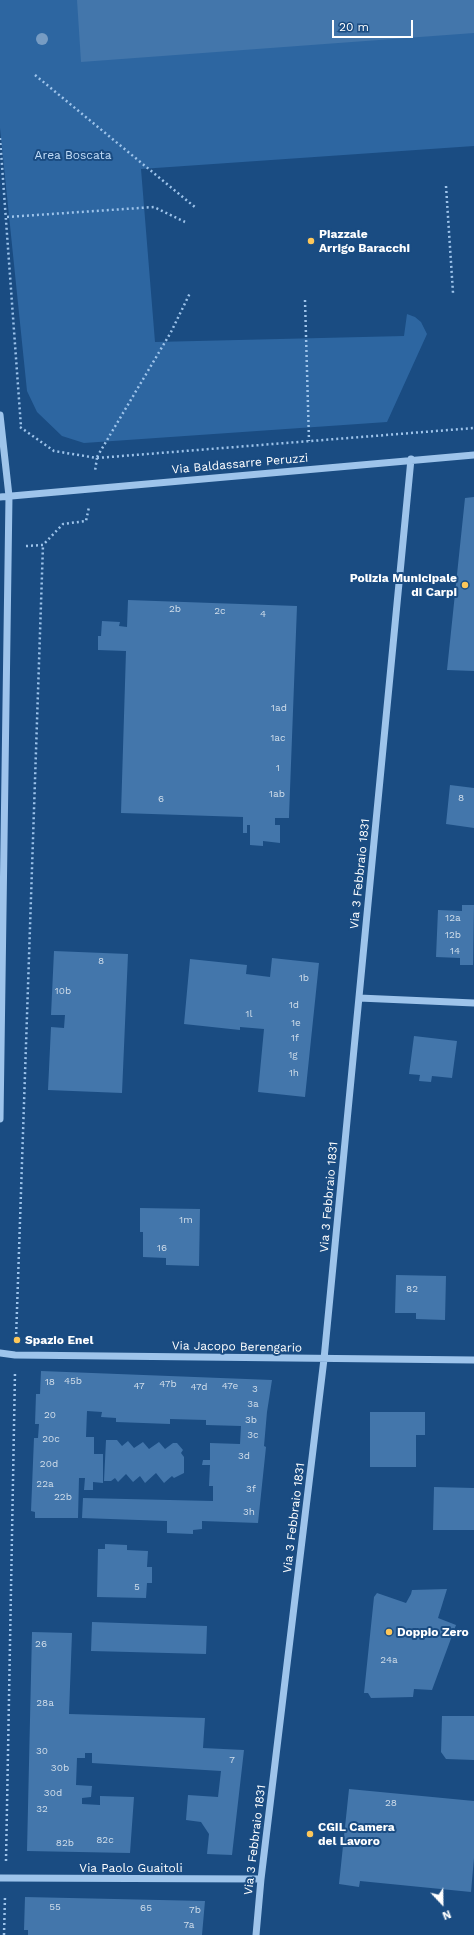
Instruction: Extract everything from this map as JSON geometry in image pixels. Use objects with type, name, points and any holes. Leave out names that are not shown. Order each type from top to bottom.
[{"type":"street","points":[[0,415],[9,496],[0,1119]]},
{"type":"street","name":"Via Baldassarre Peruzzi","points":[[0,497],[474,454]]},
{"type":"street","name":"Via 3 Febbraio 1831","points":[[256,1935],[261,1879],[324,1359],[411,459]]},
{"type":"street","points":[[359,998],[474,1003]]},
{"type":"street","name":"Via Jacopo Berengario","points":[[0,1353],[15,1355],[474,1360]]},
{"type":"street","name":"Via Paolo Guaitoli","points":[[3,1878],[261,1879]]},
{"type":"path","points":[[35,75],[196,208]]},
{"type":"path","points":[[0,138],[7,217],[21,427]]},
{"type":"path","points":[[446,186],[453,293]]},
{"type":"path","points":[[7,217],[154,207],[185,222]]},
{"type":"path","points":[[190,293],[171,332],[97,458],[474,428]]},
{"type":"path","points":[[305,300],[310,441]]},
{"type":"path","points":[[4,1935],[3,1878],[15,1355],[43,545]]},
{"type":"green space","name":"Area Boscata","points":[[0,0],[474,0],[474,146],[141,169],[155,342],[404,336],[407,314],[415,317],[421,322],[427,334],[387,422],[84,443],[62,436],[37,412],[27,391],[0,128]]},
{"type":"building","points":[[77,0],[474,0],[474,33],[81,62]]},
{"type":"building","name":"Polizia Municipale di Carpi","points":[[474,497],[474,671],[447,670],[465,498]]},
{"type":"building","points":[[128,600],[297,606],[289,818],[275,818],[275,825],[280,825],[280,843],[263,841],[263,846],[250,845],[250,825],[247,825],[247,833],[243,833],[243,817],[121,813],[126,651],[98,650],[98,636],[101,636],[102,621],[120,622],[119,626],[127,627]]},
{"type":"building","points":[[450,785],[474,788],[474,828],[446,824]]},
{"type":"building","points":[[462,905],[474,905],[473,965],[460,965],[460,958],[436,957],[438,910],[462,911]]},
{"type":"building","points":[[54,951],[128,954],[122,1093],[48,1090],[51,1027],[64,1028],[65,1015],[51,1015]]},
{"type":"building","points":[[272,958],[319,963],[305,1097],[258,1092],[264,1029],[240,1027],[240,1030],[184,1024],[190,959],[247,965],[246,974],[270,977]]},
{"type":"building","points":[[414,1036],[457,1041],[452,1078],[432,1076],[431,1082],[419,1081],[420,1075],[409,1074]]},
{"type":"building","points":[[140,1208],[200,1209],[199,1266],[166,1265],[166,1258],[143,1257],[143,1232],[140,1232]]},
{"type":"building","points":[[396,1275],[446,1276],[445,1320],[416,1319],[416,1313],[395,1313]]},
{"type":"building","points":[[41,1371],[272,1380],[267,1412],[264,1446],[266,1447],[258,1523],[202,1521],[202,1529],[193,1530],[193,1534],[167,1533],[167,1521],[82,1518],[83,1498],[213,1501],[213,1486],[209,1486],[210,1465],[202,1465],[203,1460],[210,1460],[210,1443],[240,1444],[241,1426],[206,1425],[206,1420],[170,1419],[170,1424],[116,1422],[116,1418],[101,1417],[102,1412],[87,1411],[86,1437],[94,1437],[94,1454],[103,1454],[103,1483],[93,1482],[93,1490],[84,1490],[85,1478],[79,1478],[78,1518],[35,1518],[35,1512],[31,1511],[34,1438],[38,1438],[39,1424],[35,1424],[36,1394],[40,1394]]},
{"type":"building","points":[[370,1412],[425,1412],[425,1435],[416,1435],[416,1467],[370,1467]]},
{"type":"building","points":[[106,1440],[117,1440],[122,1446],[128,1441],[134,1448],[143,1442],[149,1449],[159,1442],[165,1449],[173,1443],[177,1443],[183,1450],[181,1453],[184,1457],[184,1473],[174,1478],[172,1476],[164,1483],[156,1473],[145,1483],[140,1476],[133,1482],[126,1474],[118,1482],[115,1478],[111,1481],[104,1481]]},
{"type":"building","points":[[434,1487],[474,1488],[474,1530],[433,1530]]},
{"type":"building","points":[[105,1544],[127,1545],[127,1550],[148,1551],[147,1567],[152,1567],[152,1583],[147,1583],[146,1598],[97,1597],[98,1549],[105,1549]]},
{"type":"building","points":[[447,1589],[438,1618],[456,1625],[432,1690],[414,1689],[413,1697],[371,1698],[368,1693],[364,1693],[374,1597],[377,1593],[406,1603],[412,1590]]},
{"type":"building","points":[[92,1622],[207,1626],[206,1654],[91,1651]]},
{"type":"building","points":[[32,1632],[72,1633],[69,1714],[205,1718],[203,1748],[244,1750],[232,1855],[207,1854],[209,1834],[201,1822],[186,1820],[188,1795],[218,1797],[221,1771],[92,1763],[92,1753],[85,1753],[85,1758],[77,1758],[76,1785],[92,1786],[91,1797],[82,1798],[82,1804],[100,1805],[100,1796],[134,1797],[130,1853],[27,1851]]},
{"type":"building","points":[[442,1716],[474,1716],[474,1760],[446,1759],[441,1752]]},
{"type":"building","points":[[349,1789],[474,1801],[474,1858],[471,1892],[360,1881],[359,1887],[339,1884]]},
{"type":"building","points":[[25,1897],[205,1901],[202,1935],[28,1935],[28,1930],[24,1930]]},
{"type":"place","name":"Piazzale Arrigo Baracchi","points":[[311,241]]},
{"type":"place","name":"Polizia Municipale di Carpi","points":[[465,585]]},
{"type":"place","name":"Spazio Enel","points":[[17,1340]]},
{"type":"place","name":"Doppio Zero","points":[[389,1632]]},
{"type":"place","name":"CGIL Camera del Lavoro","points":[[310,1834]]}]
